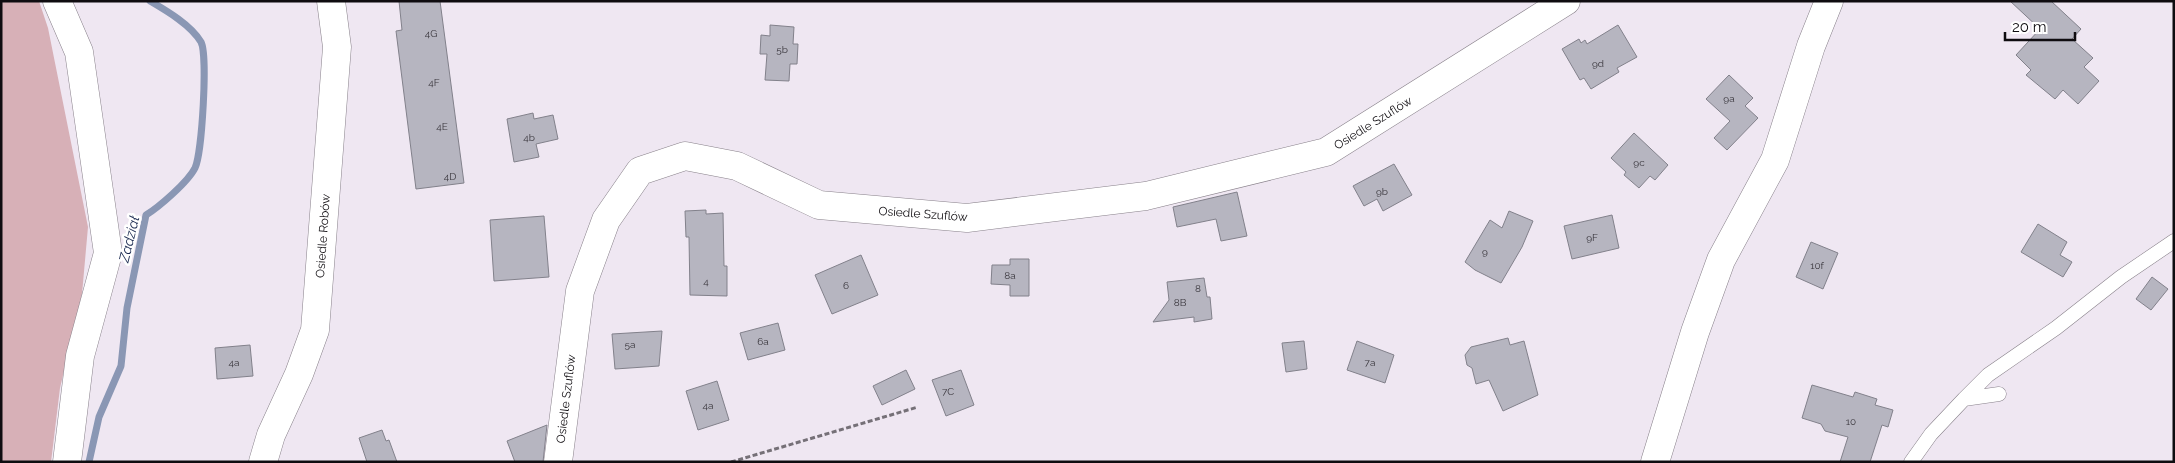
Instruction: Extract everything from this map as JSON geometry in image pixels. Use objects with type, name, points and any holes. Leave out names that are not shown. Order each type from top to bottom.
[{"type":"street","points":[[57,1],[79,52],[108,253],[80,356],[67,462]]},
{"type":"street","name":"Osiedle Robów","points":[[264,462],[271,435],[299,374],[315,330],[337,47],[330,1]]},
{"type":"street","name":"Osiedle Szuflów","points":[[558,462],[580,291],[606,220],[640,171],[685,156],[737,166],[819,205],[967,218],[1146,196],[1326,152],[1566,1]]},
{"type":"street","points":[[1655,462],[1695,332],[1720,260],[1775,160],[1811,46],[1829,1]]},
{"type":"lane","points":[[1911,462],[1931,434],[1988,374],[2056,328],[2120,277],[2174,241]]},
{"type":"lane","points":[[1964,399],[1999,394]]},
{"type":"path","points":[[731,462],[918,407]]},
{"type":"shaded area","points":[[1,1],[39,1],[48,28],[88,227],[82,294],[60,388],[51,462],[1,462]]},
{"type":"building","points":[[399,1],[440,1],[464,183],[416,189],[396,31],[402,30]]},
{"type":"building","points":[[2010,1],[2051,1],[2081,29],[2072,39],[2093,58],[2084,67],[2099,81],[2078,104],[2063,90],[2055,99],[2026,75],[2031,70],[2016,55],[2040,29]]},
{"type":"building","points":[[770,25],[794,27],[793,44],[798,44],[797,64],[790,64],[789,81],[765,80],[767,54],[760,54],[761,35],[770,36]]},
{"type":"building","points":[[1618,25],[1637,57],[1617,68],[1619,72],[1591,89],[1584,78],[1580,80],[1562,49],[1579,39],[1581,43],[1585,40],[1587,44]]},
{"type":"building","points":[[1729,75],[1753,98],[1745,106],[1758,118],[1727,150],[1714,138],[1730,121],[1706,99]]},
{"type":"building","points":[[533,113],[534,119],[553,115],[558,139],[536,144],[539,157],[514,162],[507,119]]},
{"type":"building","points":[[1634,133],[1668,165],[1655,180],[1650,176],[1639,188],[1624,175],[1626,172],[1611,158]]},
{"type":"building","points":[[1394,164],[1412,195],[1383,211],[1377,199],[1364,206],[1353,186]]},
{"type":"building","points":[[1237,192],[1247,236],[1221,241],[1216,219],[1177,227],[1173,207]]},
{"type":"building","points":[[706,210],[706,214],[723,213],[724,266],[727,266],[727,296],[690,295],[689,237],[686,237],[685,211]]},
{"type":"building","points":[[1509,211],[1533,221],[1522,247],[1501,283],[1475,270],[1465,262],[1490,220],[1502,228]]},
{"type":"building","points":[[1612,215],[1619,248],[1572,259],[1564,226]]},
{"type":"building","points":[[544,216],[549,277],[494,281],[490,220]]},
{"type":"building","points":[[2038,224],[2067,242],[2060,255],[2072,262],[2063,277],[2021,252]]},
{"type":"building","points":[[1811,242],[1838,253],[1823,289],[1796,277]]},
{"type":"building","points":[[861,255],[878,295],[832,314],[815,275]]},
{"type":"building","points":[[1010,259],[1029,259],[1029,296],[1010,296],[1010,285],[991,284],[992,265],[1010,265]]},
{"type":"building","points":[[2152,277],[2168,289],[2151,310],[2136,299]]},
{"type":"building","points":[[1204,278],[1207,297],[1210,297],[1212,319],[1194,322],[1194,317],[1153,322],[1169,300],[1167,282]]},
{"type":"building","points":[[778,323],[785,350],[748,360],[740,333]]},
{"type":"building","points":[[662,331],[659,366],[615,369],[612,334]]},
{"type":"building","points":[[1508,338],[1510,345],[1524,341],[1538,395],[1503,411],[1489,380],[1476,384],[1472,368],[1467,365],[1465,355],[1471,347]]},
{"type":"building","points":[[1304,341],[1307,369],[1286,372],[1282,343]]},
{"type":"building","points":[[1357,341],[1394,355],[1385,383],[1347,370]]},
{"type":"building","points":[[250,345],[253,376],[217,379],[215,348]]},
{"type":"building","points":[[906,370],[915,389],[882,405],[873,386]]},
{"type":"building","points":[[961,370],[974,405],[946,416],[932,380]]},
{"type":"building","points":[[717,381],[729,420],[698,430],[686,391]]},
{"type":"building","points":[[1812,385],[1853,397],[1855,392],[1877,399],[1875,405],[1893,410],[1888,427],[1882,425],[1870,462],[1840,462],[1848,437],[1825,431],[1821,424],[1802,418]]},
{"type":"building","points":[[547,425],[543,462],[515,462],[507,441]]},
{"type":"building","points":[[382,430],[386,441],[389,440],[397,462],[367,462],[359,438]]},
{"type":"waterway","name":"Zadział","points":[[89,462],[99,417],[121,366],[127,308],[146,215],[173,194],[191,174],[198,159],[200,144],[204,84],[201,42],[185,24],[150,1]]}]
